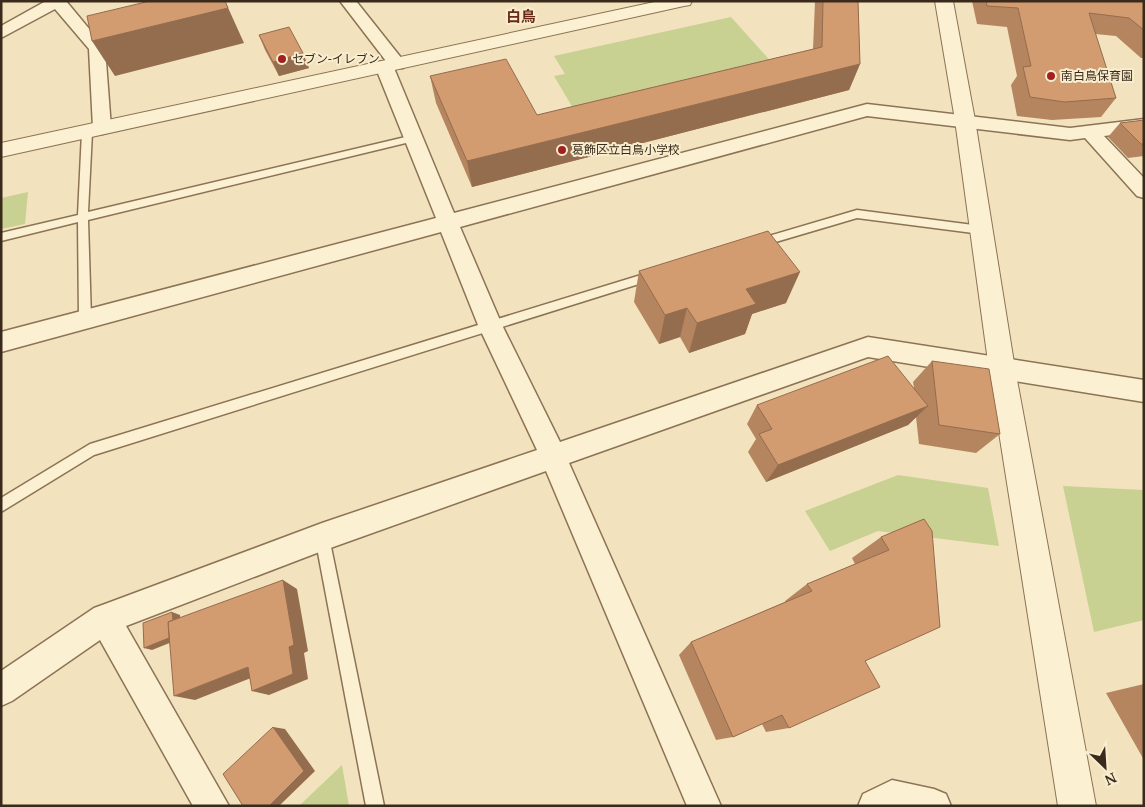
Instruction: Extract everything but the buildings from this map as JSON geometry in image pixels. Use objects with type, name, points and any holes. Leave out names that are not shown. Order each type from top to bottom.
[{"type":"street","points":[[1,33],[57,1],[97,48],[94,130]]},
{"type":"street","points":[[348,1],[391,65],[414,138],[446,222],[490,325],[554,456],[704,806]]},
{"type":"street","points":[[1,150],[684,1]]},
{"type":"street","points":[[944,1],[965,120],[1002,369],[1077,806]]},
{"type":"street","points":[[1,342],[867,110],[965,120],[1070,134],[1144,125]]},
{"type":"street","points":[[1089,131],[1144,191]]},
{"type":"street","points":[[1,690],[104,619],[322,537],[868,346],[1144,391]]},
{"type":"street","points":[[104,619],[212,806]]},
{"type":"street","points":[[875,806],[892,797],[934,806]]},
{"type":"lane","points":[[85,319],[83,216],[94,130]]},
{"type":"lane","points":[[1,237],[414,138]]},
{"type":"lane","points":[[744,248],[857,214],[981,230]]},
{"type":"lane","points":[[1,506],[90,450],[669,271]]},
{"type":"lane","points":[[322,537],[375,806]]},
{"type":"green space","points":[[731,17],[784,76],[583,125],[554,76],[565,74],[554,56]]},
{"type":"green space","points":[[28,192],[25,224],[1,229],[1,198]]},
{"type":"green space","points":[[898,475],[988,488],[999,546],[878,531],[830,551],[805,511]]},
{"type":"green space","points":[[1063,486],[1144,490],[1144,620],[1094,632]]},
{"type":"green space","points":[[342,765],[349,806],[299,806]]},
{"type":"place","name":"セブン-イレブン","points":[[282,59]]},
{"type":"place","name":"南白鳥保育園","points":[[1051,76]]},
{"type":"place","name":"葛飾区立白鳥小学校","points":[[562,150]]},
{"type":"district","name":"白鳥","points":[[521,17]]}]
